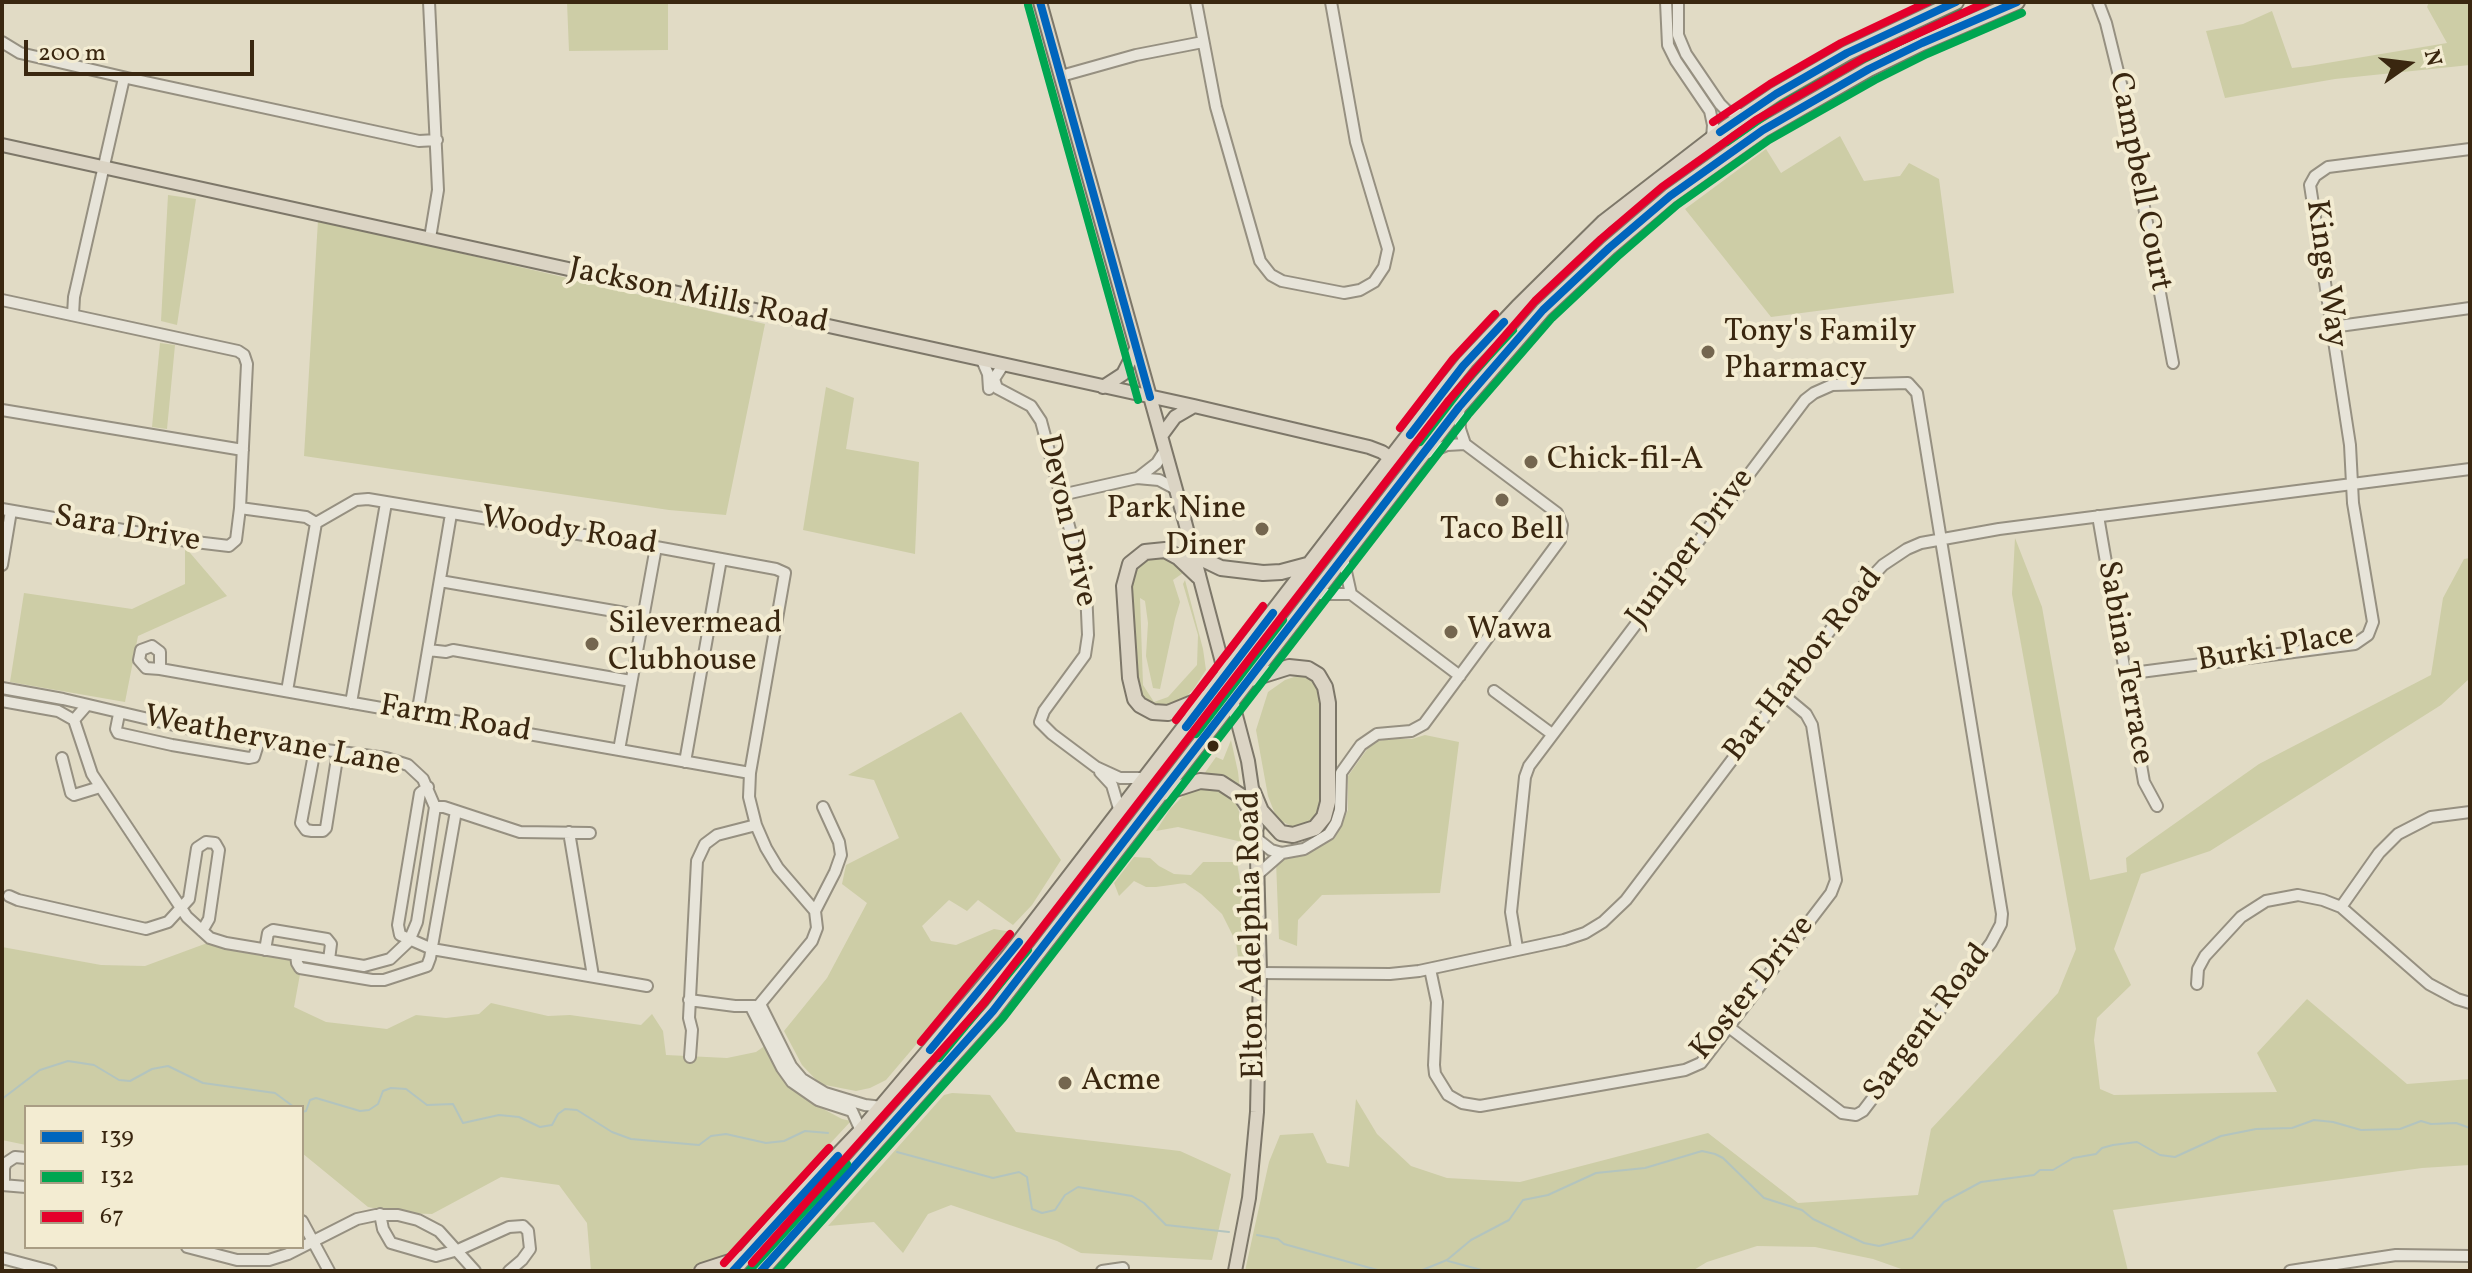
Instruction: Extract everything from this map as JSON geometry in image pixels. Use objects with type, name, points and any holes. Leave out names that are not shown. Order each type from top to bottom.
[{"type":"highway","points":[[733,1271],[882,1107],[1014,948],[1463,366],[1540,284],[1604,222],[1744,115],[1847,53],[1956,2]]},
{"type":"highway","points":[[761,1271],[985,1021],[1459,407],[1543,310],[1632,228],[1709,167],[1763,130],[1869,69],[2017,2]]},
{"type":"highway","points":[[1198,576],[1178,557],[1165,550],[1145,552],[1130,564],[1124,586],[1130,678],[1135,699],[1153,712],[1168,713],[1211,695]]},
{"type":"highway","points":[[1192,554],[1221,568],[1263,573],[1311,564]]},
{"type":"highway","points":[[1250,679],[1289,667],[1308,669],[1318,675],[1325,687],[1328,703],[1328,802],[1324,817],[1315,828],[1293,835],[1281,833],[1261,811],[1253,792]]},
{"type":"highway","points":[[1163,793],[1200,781],[1221,783],[1241,796],[1250,809],[1256,833]]},
{"type":"highway","points":[[702,1271],[746,1256]]},
{"type":"main road","name":"Elton Adelphia Road","points":[[1040,2],[1176,489],[1248,761],[1253,792],[1260,973],[1258,1097],[1254,1161],[1235,1271]]},
{"type":"main road","name":"Jackson Mills Road","points":[[2,145],[1194,406],[1369,447],[1392,459]]},
{"type":"main road","points":[[1103,387],[1123,374],[1136,349]]},
{"type":"main road","points":[[1161,436],[1175,417],[1194,406]]},
{"type":"street","points":[[429,2],[438,190],[430,238]]},
{"type":"street","points":[[1196,2],[1216,107],[1260,261],[1271,275],[1290,283],[1335,292],[1360,290],[1374,282],[1387,261],[1388,244],[1356,142],[1331,2]]},
{"type":"street","points":[[1666,2],[1665,33],[1668,45],[1710,111],[1712,138]]},
{"type":"street","points":[[1678,2],[1678,35],[1686,54],[1720,104],[1727,111],[1744,115]]},
{"type":"street","name":"Campbell Court","points":[[2098,2],[2122,88],[2173,363]]},
{"type":"street","points":[[2,42],[20,53],[124,78],[419,141],[437,140]]},
{"type":"street","points":[[1061,76],[1136,55],[1203,42]]},
{"type":"street","points":[[73,315],[74,297],[124,78]]},
{"type":"street","name":"Kings Way","points":[[2352,483],[2350,445],[2310,190],[2315,176],[2328,167],[2470,149]]},
{"type":"street","points":[[2,300],[238,351],[244,355],[247,364],[240,508]]},
{"type":"street","points":[[2332,327],[2470,308]]},
{"type":"street","name":"Devon Drive","points":[[982,360],[988,374],[989,389],[1031,406],[1041,421],[1086,589],[1088,639],[1085,655],[1044,711],[1040,722],[1096,767]]},
{"type":"street","points":[[1003,365],[994,384],[1008,395]]},
{"type":"street","name":"Juniper Drive","points":[[1517,948],[1511,912],[1525,777],[1529,766],[1805,400],[1825,386],[1903,382],[1914,388],[1941,539]]},
{"type":"street","points":[[1256,833],[1271,850],[1282,853],[1315,844],[1333,828],[1340,810],[1341,773],[1361,745],[1377,734],[1421,727],[1562,533],[1561,521],[1554,510],[1465,444],[1460,429],[1459,407]]},
{"type":"street","points":[[2,410],[243,450]]},
{"type":"street","points":[[1423,455],[1447,445],[1465,444]]},
{"type":"street","points":[[1137,478],[1157,463],[1165,450]]},
{"type":"street","name":"Bar Harbor Road","points":[[1260,973],[1390,974],[1430,969],[1575,937],[1593,928],[1618,909],[1876,571],[1907,549],[1941,539],[2098,516],[2470,469]]},
{"type":"street","points":[[1061,495],[1137,478],[1159,480],[1176,489]]},
{"type":"street","name":"Burki Place","points":[[2125,674],[2355,644],[2365,639],[2373,622],[2352,483]]},
{"type":"street","name":"Woody Road","points":[[316,523],[353,502],[368,499],[656,547],[785,573],[750,773]]},
{"type":"street","points":[[351,703],[386,503]]},
{"type":"street","name":"Sara Drive","points":[[7,510],[224,547],[236,540],[240,508],[306,517],[316,523]]},
{"type":"street","points":[[2,565],[7,510]]},
{"type":"street","points":[[417,715],[451,514]]},
{"type":"street","name":"Sabina Terrace","points":[[2098,516],[2144,782],[2157,806]]},
{"type":"street","points":[[287,691],[316,523]]},
{"type":"street","name":"Sargent Road","points":[[1730,1028],[1842,1113],[1856,1115],[1863,1111],[1998,931],[2002,914],[1941,539]]},
{"type":"street","points":[[619,750],[656,547]]},
{"type":"street","points":[[1343,558],[1351,594]]},
{"type":"street","points":[[685,762],[721,559]]},
{"type":"street","points":[[440,581],[643,616]]},
{"type":"street","points":[[1316,594],[1351,594],[1460,676]]},
{"type":"street","points":[[428,650],[453,650],[631,681]]},
{"type":"street","name":"Farm Road","points":[[160,669],[750,773]]},
{"type":"street","name":"Weathervane Lane","points":[[2,688],[259,741],[398,761],[417,772],[437,807],[417,922],[409,941]]},
{"type":"street","points":[[1494,691],[1552,734]]},
{"type":"street","name":"Koster Drive","points":[[1430,969],[1437,1002],[1435,1074],[1448,1095],[1457,1101],[1480,1106],[1685,1070],[1701,1063],[1831,893],[1836,880],[1812,725],[1806,714],[1782,694]]},
{"type":"street","points":[[2,701],[58,711],[74,720],[89,769],[100,787],[192,924],[210,938],[354,965],[374,965],[393,956],[409,941]]},
{"type":"street","points":[[74,720],[87,705]]},
{"type":"street","points":[[119,714],[118,733],[172,745],[249,758],[254,757],[259,741]]},
{"type":"street","points":[[315,749],[301,823],[306,830],[312,831],[326,828],[338,752]]},
{"type":"street","points":[[62,758],[71,793],[74,795],[100,787]]},
{"type":"street","points":[[1096,767],[1120,778],[1147,778]]},
{"type":"street","points":[[1096,767],[1112,785],[1120,812]]},
{"type":"street","points":[[750,773],[749,797],[756,825],[778,868],[815,911]]},
{"type":"street","points":[[428,787],[420,793],[398,925],[400,935],[432,949],[647,986]]},
{"type":"street","points":[[437,807],[520,832],[590,833]]},
{"type":"street","points":[[755,1005],[812,941],[817,928],[815,911],[841,855],[837,835],[823,807]]},
{"type":"street","points":[[296,955],[300,968],[384,980],[427,966],[456,811]]},
{"type":"street","points":[[2341,907],[2379,853],[2398,834],[2431,817],[2470,812]]},
{"type":"street","points":[[690,1057],[692,1030],[689,1000],[699,853],[717,835],[756,825]]},
{"type":"street","points":[[569,832],[593,976]]},
{"type":"street","points":[[4,894],[18,900],[146,929],[168,922],[189,899],[197,848],[206,842],[215,843],[219,850],[209,919],[202,931]]},
{"type":"street","points":[[1258,874],[1282,853]]},
{"type":"street","points":[[2197,984],[2198,969],[2205,956],[2241,917],[2256,906],[2276,898],[2298,895],[2341,907],[2429,984],[2470,1003]]},
{"type":"street","points":[[265,950],[268,933],[273,930],[327,939],[331,944],[329,960]]},
{"type":"street","points":[[689,1000],[755,1005]]},
{"type":"street","points":[[755,1005],[786,1075],[800,1089],[818,1100],[854,1113],[861,1131]]},
{"type":"street","points":[[780,1056],[816,1089],[858,1103],[882,1107]]},
{"type":"street","points":[[24,1158],[15,1157],[6,1163],[3,1185],[24,1187]]},
{"type":"street","points":[[380,1214],[387,1238],[398,1246],[436,1256],[458,1250],[504,1229],[523,1226],[528,1231],[530,1249],[509,1271]]},
{"type":"street","points":[[304,1244],[357,1219],[380,1214],[398,1215],[418,1220],[439,1231],[475,1271]]},
{"type":"street","points":[[304,1225],[329,1271]]},
{"type":"street","points":[[195,1249],[248,1262],[276,1253]]},
{"type":"street","points":[[2290,1271],[2396,1255],[2470,1256]]},
{"type":"street","points":[[2,1258],[51,1271]]},
{"type":"street","points":[[1102,1271],[1123,1268]]},
{"type":"green space","points":[[567,2],[668,2],[668,50],[569,51]]},
{"type":"green space","points":[[2429,2],[2470,2],[2470,65],[2335,79],[2225,98],[2206,31],[2243,24],[2272,11],[2292,68],[2309,66],[2447,43],[2427,7]]},
{"type":"green space","points":[[1840,136],[1864,181],[1900,176],[1909,163],[1939,179],[1954,293],[1771,317],[1685,209],[1766,149],[1781,173]]},
{"type":"green space","points":[[168,195],[196,199],[177,325],[161,321]]},
{"type":"green space","points":[[318,220],[765,324],[726,515],[669,510],[304,456]]},
{"type":"green space","points":[[160,343],[175,345],[167,429],[152,427]]},
{"type":"green space","points":[[826,387],[854,398],[846,449],[919,462],[915,554],[803,530]]},
{"type":"green space","points":[[2015,538],[2042,607],[2090,880],[2127,872],[2126,858],[2259,764],[2431,675],[2443,598],[2464,559],[2470,558],[2470,678],[2441,705],[2210,851],[2141,874],[2114,949],[2131,985],[2097,1018],[2094,1040],[2100,1089],[2114,1095],[2277,1092],[2257,1053],[2307,999],[2407,1084],[2470,1079],[2470,1165],[2422,1168],[2113,1210],[2128,1271],[1907,1271],[1873,1259],[1815,1247],[1757,1246],[1707,1262],[1692,1271],[1245,1271],[1269,1162],[1280,1135],[1313,1133],[1327,1163],[1349,1167],[1356,1099],[1377,1134],[1411,1166],[1447,1178],[1520,1182],[1708,1133],[1798,1203],[1918,1195],[1931,1129],[2058,993],[2076,949],[2012,594]]},
{"type":"green space","points":[[185,547],[227,596],[138,636],[125,702],[10,682],[24,593],[132,609],[185,584]]},
{"type":"green space","points":[[1161,554],[1180,565],[1183,573],[1173,580],[1180,602],[1160,689],[1153,688],[1146,656],[1148,623],[1145,601],[1140,598],[1143,685],[1154,702],[1168,697],[1197,665],[1198,635],[1183,584],[1185,580],[1203,649],[1206,670],[1193,690],[1179,703],[1168,706],[1155,706],[1141,697],[1136,688],[1130,586],[1137,564],[1149,555]]},
{"type":"green space","points":[[1303,674],[1312,677],[1322,695],[1322,810],[1309,822],[1293,827],[1277,819],[1268,796],[1256,730],[1268,692],[1285,680]]},
{"type":"green space","points":[[961,712],[1061,860],[1032,905],[1013,925],[978,900],[967,911],[949,900],[922,926],[931,941],[956,945],[994,929],[1012,932],[886,1080],[856,1091],[820,1084],[802,1065],[784,1031],[827,978],[867,903],[842,884],[846,865],[899,838],[874,780],[848,775]]},
{"type":"green space","points":[[1425,735],[1459,742],[1440,893],[1322,895],[1298,920],[1297,946],[1279,939],[1276,861],[1303,855],[1335,838],[1348,810],[1348,776],[1368,748],[1379,741]]},
{"type":"green space","points":[[1231,740],[1240,790],[1231,781],[1204,774],[1216,757],[1223,760]]},
{"type":"green space","points":[[1207,784],[1224,788],[1235,799],[1241,818],[1242,842],[1178,827],[1156,831],[1170,809],[1188,791]]},
{"type":"green space","points":[[1134,857],[1150,858],[1174,874],[1191,875],[1203,862],[1237,862],[1244,906],[1244,964],[1239,963],[1236,942],[1222,914],[1185,883],[1146,887],[1134,881],[1119,896],[1114,883]]},
{"type":"green space","points":[[210,942],[303,958],[294,1007],[326,1022],[387,1029],[416,1015],[446,1018],[479,1014],[491,1003],[548,1016],[570,1015],[641,1025],[652,1014],[663,1031],[666,1055],[727,1058],[756,1052],[766,1045],[786,1083],[812,1103],[851,1121],[734,1247],[719,1260],[685,1271],[591,1271],[587,1223],[559,1185],[501,1177],[432,1214],[400,1213],[368,1207],[304,1155],[304,1105],[24,1105],[24,1145],[2,1140],[2,947],[101,965],[145,966]]},
{"type":"green space","points":[[944,1095],[990,1095],[1016,1132],[1180,1151],[1231,1174],[1212,1260],[1081,1253],[1057,1241],[951,1205],[928,1214],[903,1253],[874,1222],[828,1226]]},
{"type":"waterway","points":[[2,1099],[40,1070],[68,1061],[94,1065],[119,1080],[130,1081],[152,1069],[168,1066],[203,1083],[275,1093],[291,1105]]},
{"type":"waterway","points":[[304,1112],[310,1100],[316,1098],[360,1111],[369,1110],[378,1104],[383,1091],[391,1088],[406,1089],[427,1105],[453,1104],[463,1123],[499,1115],[519,1117],[540,1127],[552,1125],[565,1109],[577,1110],[612,1132],[631,1139],[699,1145],[711,1136],[726,1134],[766,1143],[784,1141],[805,1131],[828,1133]]},
{"type":"waterway","points":[[1420,1271],[1447,1260],[1471,1240],[1509,1220],[1523,1200],[1548,1195],[1596,1173],[1645,1168],[1702,1151],[1723,1158],[1764,1198],[1802,1210],[1813,1219],[1864,1243],[1879,1246],[1912,1238],[1944,1202],[1981,1182],[2053,1170],[2073,1158],[2096,1154],[2102,1148],[2113,1145],[2137,1142],[2160,1155],[2175,1157],[2221,1136],[2256,1129],[2292,1128],[2314,1120],[2361,1130],[2400,1129],[2421,1121],[2431,1124],[2456,1123],[2470,1128]]},
{"type":"waterway","points":[[897,1152],[993,1178],[1019,1172],[1027,1177],[1032,1209],[1042,1213],[1055,1210],[1065,1195],[1078,1187],[1132,1196],[1144,1203],[1166,1225],[1229,1232]]},
{"type":"waterway","points":[[1257,1235],[1381,1271]]},
{"type":"waterway","points":[[1448,1261],[1485,1271]]},
{"type":"transit line","name":"139","points":[[1040,2],[1150,397]]},
{"type":"transit line","name":"67","points":[[1713,122],[1770,84],[1841,43],[1928,2]]},
{"type":"transit line","name":"139","points":[[1720,132],[1776,94],[1847,53],[1956,2]]},
{"type":"transit line","name":"67","points":[[752,1263],[984,1003],[1449,400],[1535,301],[1662,187],[1756,120],[1864,58],[1987,2]]},
{"type":"transit line","name":"139","points":[[761,1271],[993,1011],[1459,407],[1543,310],[1670,196],[1763,130],[1869,69],[2017,2]]},
{"type":"transit line","name":"132","points":[[1028,5],[1138,400]]},
{"type":"transit line","name":"132","points":[[1727,142],[1782,104],[1853,64],[1961,13]]},
{"type":"transit line","name":"132","points":[[777,1271],[1003,1018],[1468,415],[1552,318],[1677,205],[1769,140],[1875,80],[2022,13]]},
{"type":"transit line","name":"67","points":[[1400,428],[1453,359],[1495,314]]},
{"type":"transit line","name":"139","points":[[1410,435],[1463,366],[1504,322]]},
{"type":"transit line","name":"132","points":[[1420,442],[1472,374],[1513,330]]},
{"type":"transit line","name":"67","points":[[1176,720],[1263,606]]},
{"type":"transit line","name":"139","points":[[1186,727],[1273,613]]},
{"type":"transit line","name":"132","points":[[1196,734],[1283,620]]},
{"type":"transit line","name":"67","points":[[921,1042],[1010,934]]},
{"type":"transit line","name":"139","points":[[930,1050],[1019,942]]},
{"type":"transit line","name":"132","points":[[939,1058],[1028,950]]},
{"type":"transit line","name":"67","points":[[724,1263],[829,1148]]},
{"type":"transit line","name":"139","points":[[733,1271],[838,1156]]},
{"type":"transit line","name":"132","points":[[749,1271],[847,1164]]},
{"type":"place","name":"Tony's Family Pharmacy","points":[[1708,352]]},
{"type":"place","name":"Chick-fil-A","points":[[1531,462]]},
{"type":"place","name":"Taco Bell","points":[[1502,500]]},
{"type":"place","name":"Park Nine Diner","points":[[1262,529]]},
{"type":"place","name":"Wawa","points":[[1451,632]]},
{"type":"place","name":"Silevermead Clubhouse","points":[[592,644]]},
{"type":"place","name":"Acme","points":[[1065,1083]]}]
